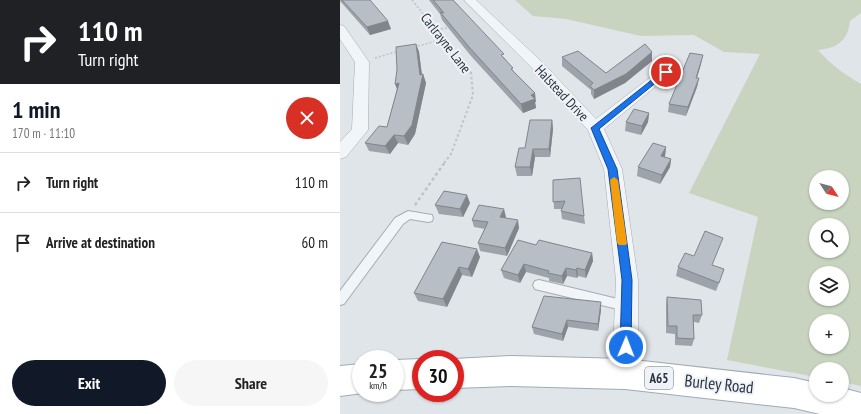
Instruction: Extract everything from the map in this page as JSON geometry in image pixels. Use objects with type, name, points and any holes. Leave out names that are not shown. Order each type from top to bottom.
[{"type":"main road","name":"Burley Road","points":[[464,373],[511,371],[625,374],[794,393],[861,408]]},
{"type":"main road","points":[[340,381],[352,380]]},
{"type":"street","name":"Halstead Drive","points":[[470,0],[537,65],[595,128],[613,169],[627,280],[625,374]]},
{"type":"street","points":[[340,29],[362,62],[360,130],[340,153]]},
{"type":"street","points":[[595,128],[666,72]]},
{"type":"lane","points":[[340,300],[400,221],[408,215],[428,218]]},
{"type":"lane","points":[[539,285],[626,306]]},
{"type":"path","name":"Carlrayne Lane","points":[[408,215],[451,154],[473,95],[471,71],[412,0]]},
{"type":"path","points":[[437,30],[452,27]]},
{"type":"path","points":[[413,47],[444,38]]},
{"type":"path","points":[[362,62],[406,49]]},
{"type":"green space","points":[[515,0],[861,0],[861,13],[850,21],[847,34],[844,38],[836,45],[818,50],[838,69],[861,84],[861,386],[849,383],[849,362],[809,362],[809,376],[727,360],[758,217],[689,193],[760,54],[724,52],[694,35],[641,36],[566,19],[533,16]]},
{"type":"building","points":[[342,0],[370,0],[388,21],[367,27]]},
{"type":"building","points":[[433,0],[453,0],[504,54],[501,55],[513,68],[511,69],[535,93],[531,95],[535,99],[521,104],[469,47],[440,12],[444,13]]},
{"type":"building","points":[[416,44],[420,75],[423,74],[412,125],[404,136],[394,135],[385,146],[365,143],[379,126],[387,127],[399,83],[395,84],[397,70],[396,47]]},
{"type":"building","points":[[645,44],[652,52],[626,74],[594,90],[590,86],[593,83],[562,57],[578,51],[606,73]]},
{"type":"building","points":[[690,53],[703,55],[696,78],[699,78],[688,107],[669,104]]},
{"type":"building","points":[[634,109],[649,113],[642,126],[626,122]]},
{"type":"building","points":[[530,120],[552,120],[549,149],[533,149],[530,167],[515,167],[519,148],[525,148]]},
{"type":"building","points":[[653,143],[666,147],[661,156],[671,159],[662,175],[638,167]]},
{"type":"building","points":[[580,178],[584,216],[561,211],[565,201],[553,202],[553,180]]},
{"type":"building","points":[[444,191],[467,195],[460,209],[435,205]]},
{"type":"building","points":[[479,205],[504,209],[500,217],[518,220],[505,248],[478,243],[488,222],[472,220]]},
{"type":"building","points":[[705,231],[723,238],[712,265],[724,269],[719,283],[678,267],[685,253],[694,256]]},
{"type":"building","points":[[518,240],[536,245],[539,240],[592,253],[585,270],[566,268],[562,276],[548,273],[549,271],[524,264],[518,275],[501,270]]},
{"type":"building","points":[[442,242],[477,249],[468,269],[459,267],[443,299],[414,293]]},
{"type":"building","points":[[544,296],[601,302],[598,324],[567,320],[562,334],[532,327]]},
{"type":"building","points":[[667,297],[701,300],[702,315],[693,315],[694,339],[677,338],[677,326],[668,326]]},
{"type":"slow traffic","points":[[614,180],[622,243]]},
{"type":"route","points":[[626,347],[627,280],[613,169],[595,128],[666,72]]}]
